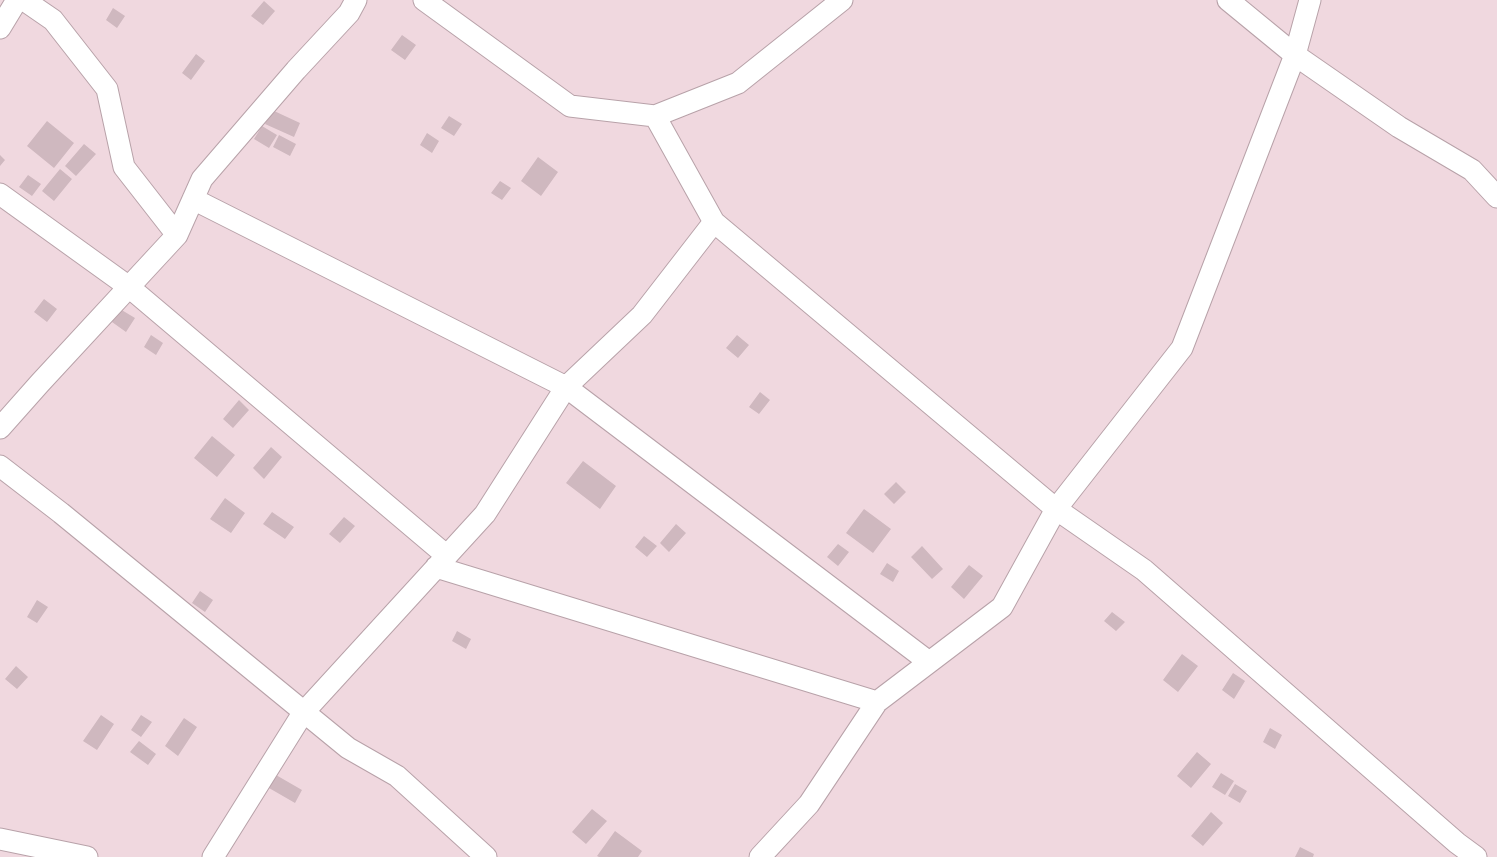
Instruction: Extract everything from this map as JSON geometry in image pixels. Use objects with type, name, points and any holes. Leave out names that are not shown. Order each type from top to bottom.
[{"type":"street","points":[[0,28],[17,0]]},
{"type":"street","points":[[24,0],[53,20],[107,89],[124,168],[177,235]]},
{"type":"street","points":[[0,428],[177,235],[202,179],[296,70],[349,13],[356,0]]},
{"type":"street","points":[[424,0],[570,106],[656,116],[738,83],[842,0]]},
{"type":"street","points":[[1228,0],[1295,55],[1399,127],[1472,170],[1497,197]]},
{"type":"street","points":[[760,857],[810,804],[877,702],[1002,607],[1056,509],[1182,348],[1295,55],[1310,0]]},
{"type":"street","points":[[656,116],[714,222],[1056,509],[1144,570],[1457,844],[1476,857]]},
{"type":"street","points":[[0,194],[129,287],[441,562],[877,702]]},
{"type":"street","points":[[193,199],[566,387],[929,662]]},
{"type":"street","points":[[213,857],[303,713],[485,514],[566,387],[642,315],[714,222]]},
{"type":"street","points":[[0,466],[61,513],[303,713],[348,748],[397,776],[486,857]]},
{"type":"street","points":[[0,839],[87,857]]},
{"type":"building","points":[[264,1],[275,11],[263,25],[251,16]]},
{"type":"building","points":[[113,8],[125,16],[117,28],[106,20]]},
{"type":"building","points":[[402,35],[416,45],[405,60],[391,50]]},
{"type":"building","points":[[196,54],[205,61],[191,80],[182,73]]},
{"type":"building","points":[[272,110],[300,123],[294,137],[265,124]]},
{"type":"building","points":[[449,116],[462,124],[454,136],[441,128]]},
{"type":"building","points":[[47,121],[74,143],[54,168],[27,146]]},
{"type":"building","points":[[262,126],[277,135],[269,148],[254,139]]},
{"type":"building","points":[[427,133],[439,141],[432,153],[420,145]]},
{"type":"building","points":[[279,135],[296,144],[290,156],[273,147]]},
{"type":"building","points":[[84,144],[96,154],[76,176],[65,166]]},
{"type":"building","points":[[0,155],[5,160],[0,166]]},
{"type":"building","points":[[538,157],[558,172],[541,196],[521,181]]},
{"type":"building","points":[[60,169],[72,179],[54,201],[42,191]]},
{"type":"building","points":[[28,175],[41,184],[32,196],[19,187]]},
{"type":"building","points":[[500,181],[511,188],[502,200],[491,193]]},
{"type":"building","points":[[44,299],[57,309],[47,322],[34,312]]},
{"type":"building","points":[[120,309],[135,318],[126,332],[112,322]]},
{"type":"building","points":[[151,335],[163,343],[156,355],[144,347]]},
{"type":"building","points":[[737,335],[749,345],[738,358],[726,348]]},
{"type":"building","points":[[760,392],[770,400],[759,414],[749,407]]},
{"type":"building","points":[[239,400],[249,410],[233,428],[223,419]]},
{"type":"building","points":[[212,436],[235,455],[217,477],[194,458]]},
{"type":"building","points":[[271,447],[282,457],[264,479],[253,468]]},
{"type":"building","points":[[583,461],[616,486],[600,509],[566,483]]},
{"type":"building","points":[[896,482],[906,492],[894,504],[884,494]]},
{"type":"building","points":[[225,498],[245,513],[231,533],[210,519]]},
{"type":"building","points":[[864,509],[891,529],[873,553],[846,533]]},
{"type":"building","points":[[272,512],[294,527],[285,539],[263,524]]},
{"type":"building","points":[[344,517],[355,526],[340,543],[329,534]]},
{"type":"building","points":[[676,524],[686,533],[669,552],[660,543]]},
{"type":"building","points":[[644,536],[657,546],[647,557],[635,547]]},
{"type":"building","points":[[838,544],[849,552],[838,566],[827,557]]},
{"type":"building","points":[[922,546],[943,569],[932,579],[911,557]]},
{"type":"building","points":[[887,563],[899,571],[893,582],[880,574]]},
{"type":"building","points":[[969,565],[983,576],[964,599],[951,587]]},
{"type":"building","points":[[200,591],[213,600],[205,612],[192,603]]},
{"type":"building","points":[[37,600],[48,607],[37,623],[27,617]]},
{"type":"building","points":[[1112,612],[1125,622],[1116,631],[1104,621]]},
{"type":"building","points":[[457,631],[471,639],[466,649],[452,641]]},
{"type":"building","points":[[1182,654],[1198,666],[1178,692],[1163,680]]},
{"type":"building","points":[[16,666],[28,677],[17,689],[5,679]]},
{"type":"building","points":[[1233,673],[1245,681],[1234,699],[1222,690]]},
{"type":"building","points":[[101,715],[114,724],[97,750],[83,741]]},
{"type":"building","points":[[141,715],[152,722],[141,737],[131,730]]},
{"type":"building","points":[[184,718],[197,727],[178,756],[165,746]]},
{"type":"building","points":[[1270,728],[1282,735],[1275,749],[1263,742]]},
{"type":"building","points":[[139,741],[156,754],[148,765],[130,752]]},
{"type":"building","points":[[1197,752],[1211,764],[1191,788],[1177,776]]},
{"type":"building","points":[[1221,773],[1234,781],[1225,795],[1212,787]]},
{"type":"building","points":[[276,775],[302,790],[295,803],[269,788]]},
{"type":"building","points":[[1235,784],[1247,791],[1240,803],[1228,796]]},
{"type":"building","points":[[592,809],[607,821],[586,844],[572,832]]},
{"type":"building","points":[[1211,812],[1223,823],[1203,846],[1191,836]]},
{"type":"building","points":[[615,831],[642,851],[638,857],[597,856]]},
{"type":"building","points":[[1300,847],[1314,854],[1313,857],[1295,857]]}]
